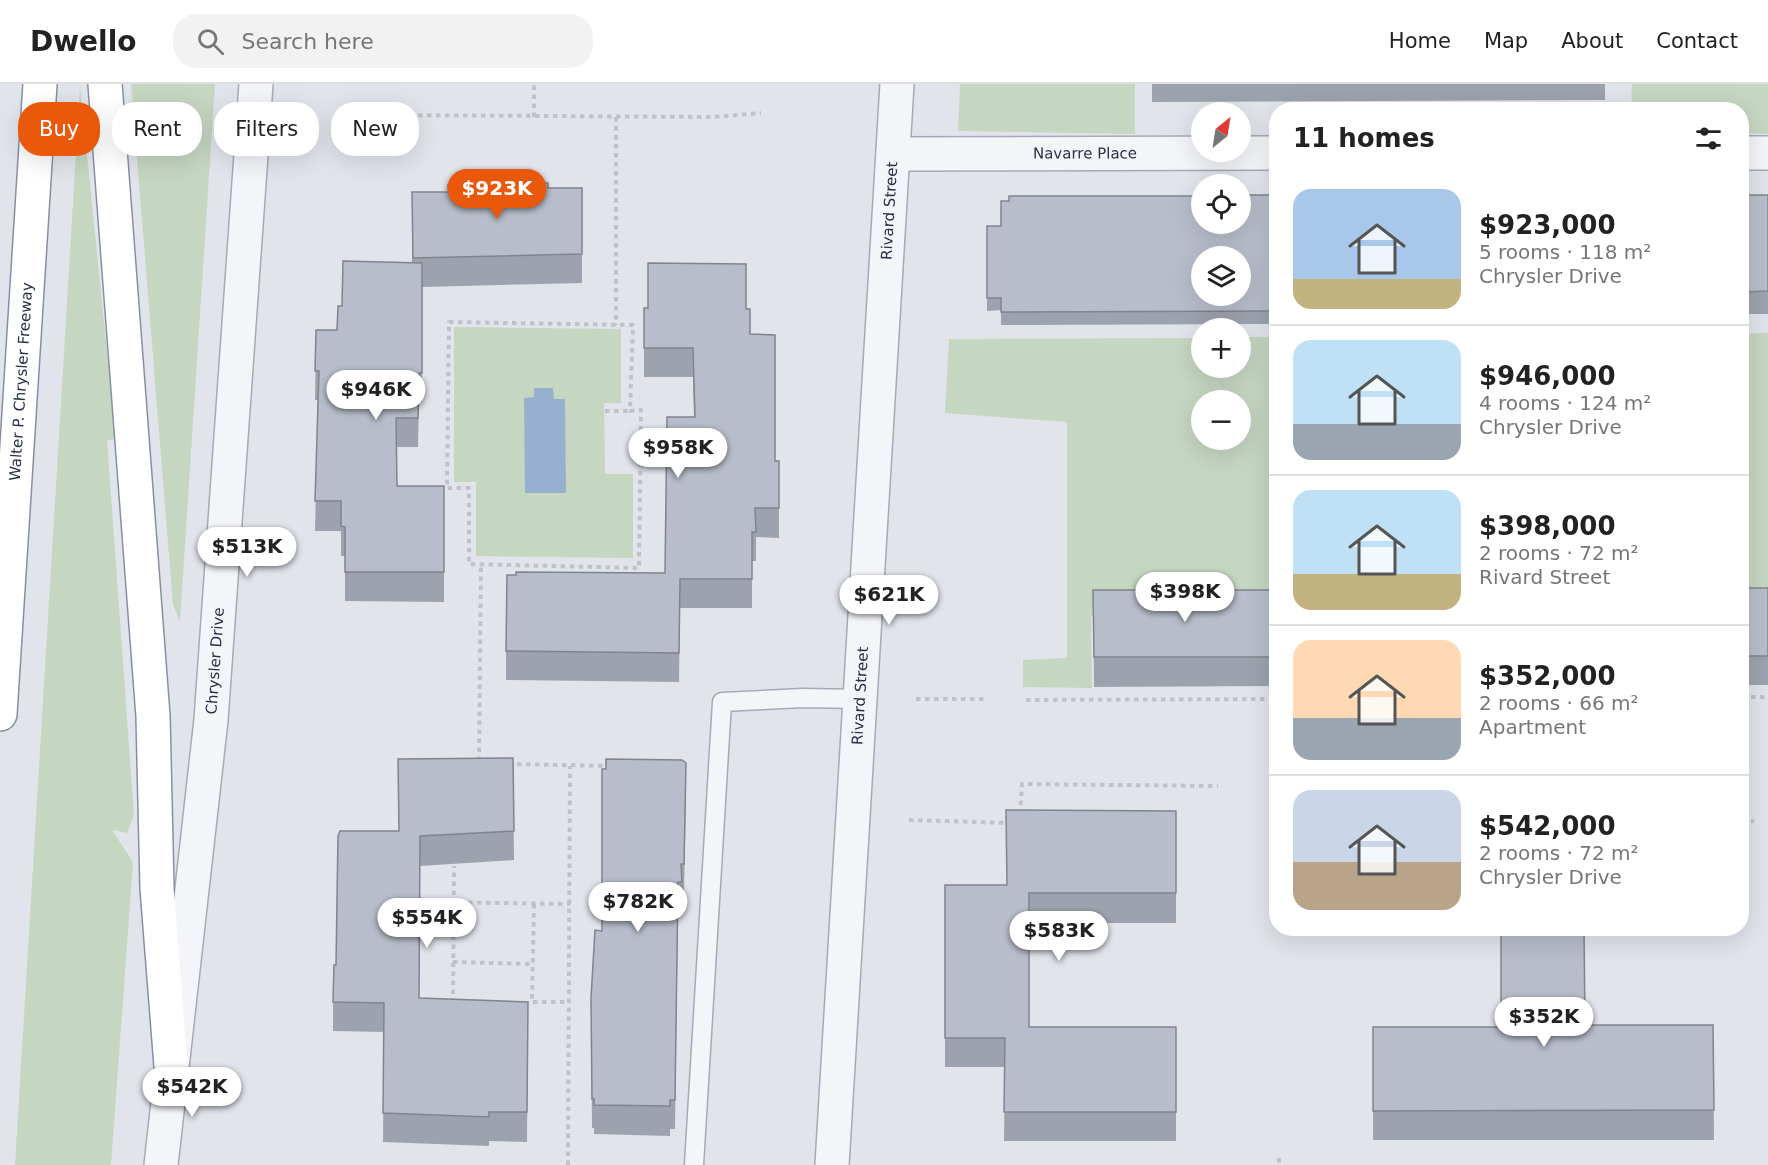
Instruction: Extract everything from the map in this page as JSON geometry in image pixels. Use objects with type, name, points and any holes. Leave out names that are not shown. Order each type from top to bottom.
[{"type":"highway","name":"Walter P. Chrysler Freeway","points":[[0,714],[40,84]]},
{"type":"highway","points":[[105,84],[150,682],[157,888],[171,1066]]},
{"type":"street","name":"Chrysler Drive","points":[[161,1165],[211,720],[256,84]]},
{"type":"street","name":"Rivard Street","points":[[832,1165],[897,84]]},
{"type":"street","name":"Navarre Place","points":[[893,154],[1269,153]]},
{"type":"street","points":[[1749,153],[1768,153]]},
{"type":"lane","points":[[694,1165],[722,702],[803,698],[859,699]]},
{"type":"path","points":[[534,84],[534,117]]},
{"type":"path","points":[[419,115],[713,117],[761,114]]},
{"type":"path","points":[[616,117],[616,325]]},
{"type":"path","points":[[605,411],[630,411],[641,410],[639,568],[469,564],[469,488],[447,488],[449,322],[633,325],[630,411]]},
{"type":"path","points":[[481,564],[478,764],[490,764]]},
{"type":"path","points":[[1749,697],[1768,697]]},
{"type":"path","points":[[916,699],[987,699]]},
{"type":"path","points":[[1026,700],[1269,699]]},
{"type":"path","points":[[501,764],[616,766]]},
{"type":"path","points":[[568,1165],[570,766]]},
{"type":"path","points":[[909,820],[1020,823],[1022,784],[1218,786]]},
{"type":"path","points":[[1749,821],[1754,821]]},
{"type":"path","points":[[453,1008],[454,866]]},
{"type":"path","points":[[423,902],[570,904]]},
{"type":"path","points":[[534,904],[532,1002],[569,1002]]},
{"type":"path","points":[[453,962],[532,964]]},
{"type":"path","points":[[1279,1158],[1279,1165]]},
{"type":"green space","points":[[131,84],[215,84],[180,621],[173,605],[137,156],[202,156],[202,102],[132,102]]},
{"type":"green space","points":[[960,84],[1135,84],[1135,134],[958,131]]},
{"type":"green space","points":[[1632,84],[1768,84],[1768,134],[1749,133],[1749,102],[1631,102]]},
{"type":"green space","points":[[76,156],[87,156],[116,439],[107,440],[134,815],[127,833],[112,830],[133,862],[111,1165],[15,1165]]},
{"type":"green space","points":[[454,327],[621,329],[621,403],[604,403],[605,474],[633,474],[633,558],[476,556],[476,482],[454,482]]},
{"type":"green space","points":[[1768,333],[1768,608],[1749,608],[1749,334]]},
{"type":"green space","points":[[1251,337],[1269,337],[1269,615],[1091,616],[1092,688],[1023,687],[1023,660],[1067,658],[1067,422],[945,413],[949,339],[1191,338],[1191,378],[1251,378]]},
{"type":"water","points":[[534,388],[553,388],[554,399],[565,399],[566,493],[525,493],[524,398],[534,397]]},
{"type":"building","points":[[516,175],[516,178],[534,178],[534,183],[548,183],[548,188],[582,188],[582,254],[413,258],[412,192],[449,192],[448,185],[464,185],[463,179]]},
{"type":"building","points":[[1251,195],[1269,195],[1269,311],[1001,312],[1001,298],[987,298],[987,226],[1001,226],[1001,201],[1009,201],[1009,196],[1191,196],[1191,234],[1251,234]]},
{"type":"building","points":[[1749,195],[1768,195],[1768,291],[1749,292]]},
{"type":"building","points":[[343,261],[422,263],[422,373],[419,373],[418,418],[396,418],[397,486],[444,486],[444,572],[345,572],[345,527],[341,526],[341,501],[315,501],[319,371],[315,371],[316,330],[337,330],[338,306],[342,306]]},
{"type":"building","points":[[648,263],[746,264],[746,309],[750,309],[750,334],[775,335],[775,461],[779,461],[779,508],[755,508],[756,532],[752,532],[752,579],[680,579],[679,653],[506,651],[507,575],[516,575],[516,572],[665,573],[667,417],[695,417],[693,348],[644,348],[644,308],[648,308]]},
{"type":"building","points":[[1749,588],[1768,588],[1768,656],[1749,656]]},
{"type":"building","points":[[1093,590],[1269,590],[1269,657],[1094,657]]},
{"type":"building","points":[[513,758],[514,831],[420,836],[419,998],[528,1002],[527,1112],[489,1112],[489,1117],[383,1113],[384,1003],[333,1002],[334,965],[336,965],[338,836],[340,831],[399,831],[398,759]]},
{"type":"building","points":[[606,759],[682,760],[686,763],[684,864],[681,864],[682,882],[678,882],[675,1100],[670,1100],[670,1106],[594,1105],[594,1099],[592,1099],[591,998],[595,930],[602,931],[602,769],[606,769]]},
{"type":"building","points":[[1006,810],[1176,811],[1176,893],[1029,893],[1029,1027],[1176,1027],[1176,1112],[1004,1112],[1005,1038],[945,1038],[945,885],[1007,885]]},
{"type":"building","points":[[1501,936],[1584,936],[1585,1025],[1713,1025],[1714,1110],[1373,1111],[1373,1027],[1501,1027]]}]
